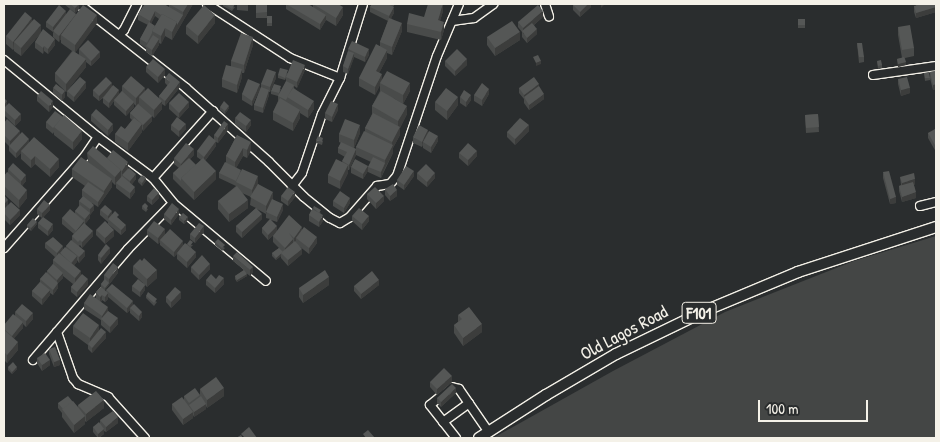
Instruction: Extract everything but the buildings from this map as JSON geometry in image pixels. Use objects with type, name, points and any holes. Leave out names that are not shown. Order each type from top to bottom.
[{"type":"main road","name":"Old Lagos Road","points":[[479,438],[616,354],[707,310],[798,272],[936,227]]},
{"type":"street","points":[[79,4],[213,111],[270,162],[292,186],[330,218],[340,222],[350,217],[377,186],[390,184],[402,166],[415,118],[459,4]]},
{"type":"street","points":[[119,35],[124,30],[137,4]]},
{"type":"street","points":[[207,4],[290,58],[340,78]]},
{"type":"street","points":[[292,186],[302,173],[322,114],[340,78],[363,4]]},
{"type":"street","points":[[452,21],[464,21],[474,18],[493,4]]},
{"type":"street","points":[[545,4],[549,16]]},
{"type":"street","points":[[4,60],[98,137],[153,178],[173,203],[266,281]]},
{"type":"street","points":[[873,75],[936,66]]},
{"type":"street","points":[[153,178],[213,111]]},
{"type":"street","points":[[4,248],[85,156],[98,137]]},
{"type":"street","points":[[920,206],[936,202]]},
{"type":"street","points":[[33,360],[128,249],[173,203]]},
{"type":"street","points":[[57,332],[73,378],[78,384],[108,397],[145,438]]},
{"type":"street","points":[[456,438],[432,410],[430,403],[455,387],[469,403],[488,431]]},
{"type":"street","points":[[443,422],[469,403]]},
{"type":"shaded area","points":[[936,236],[936,438],[493,438],[613,371],[725,312],[854,261]]}]
